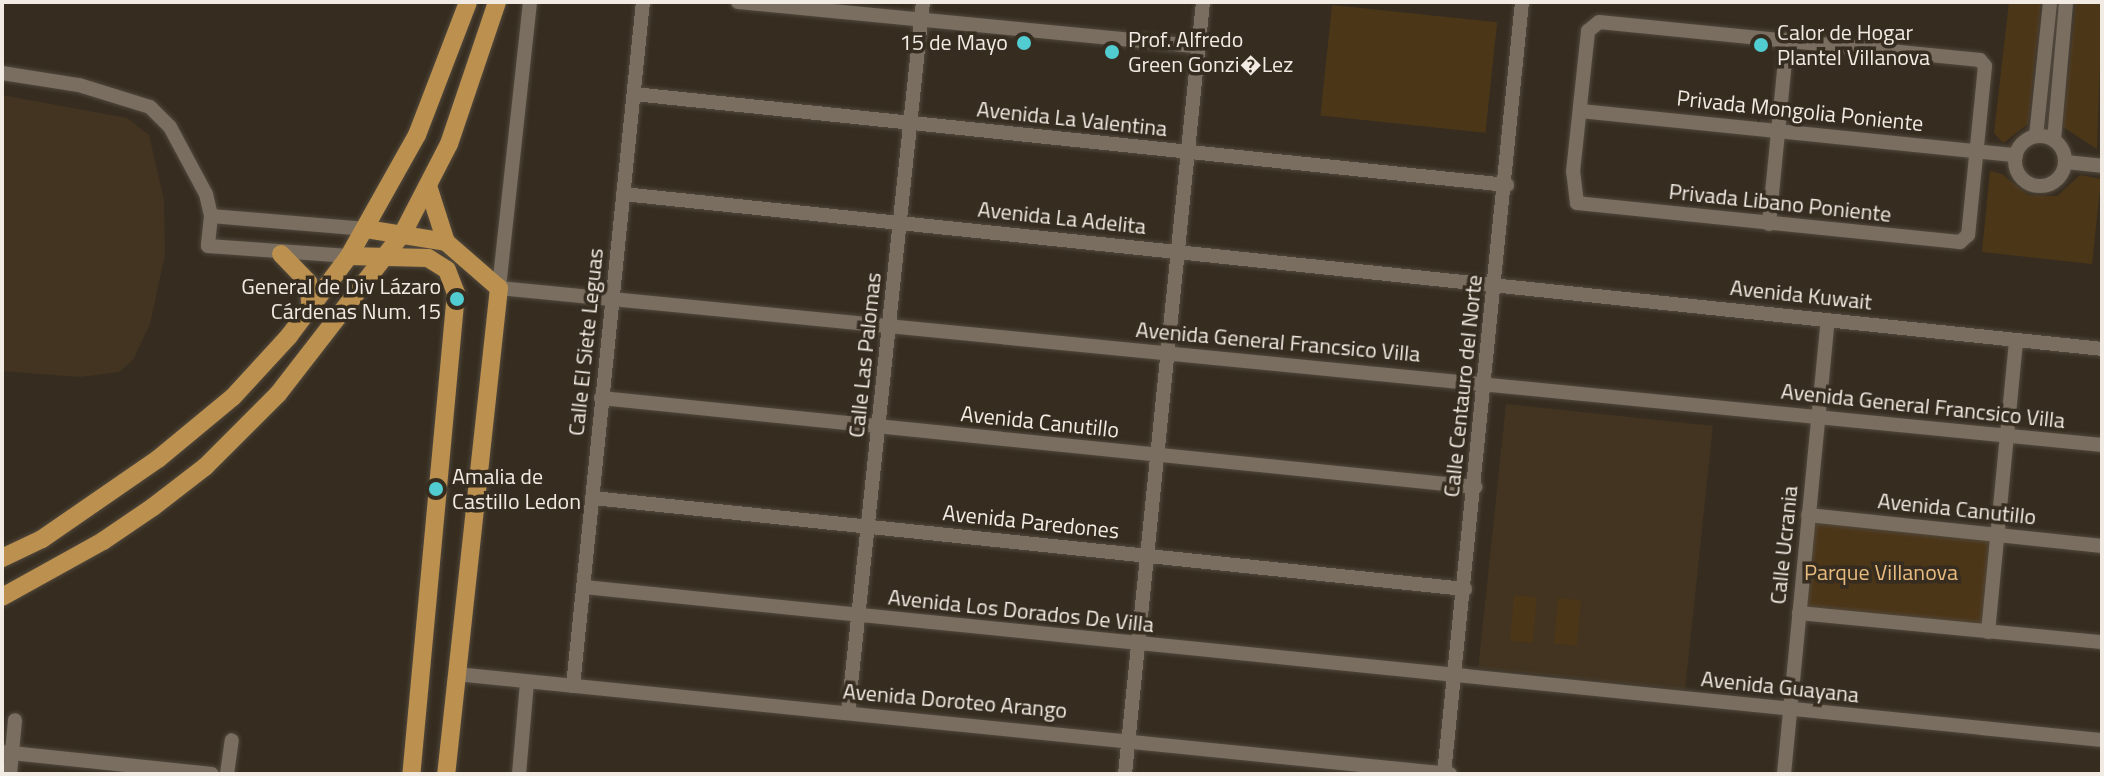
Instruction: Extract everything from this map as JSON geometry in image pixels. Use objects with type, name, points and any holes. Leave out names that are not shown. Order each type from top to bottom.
[{"type":"main road","points":[[2,558],[42,539],[158,459],[233,397],[311,309],[366,229],[417,135],[468,2]]},
{"type":"main road","points":[[2,597],[103,541],[205,467],[278,394],[403,233],[449,144],[497,2]]},
{"type":"main road","points":[[428,186],[434,218],[446,242],[499,288],[446,774]]},
{"type":"main road","points":[[366,229],[446,242]]},
{"type":"main road","points":[[281,254],[308,282],[311,309]]},
{"type":"main road","points":[[349,256],[388,255],[438,263],[456,293],[411,774]]},
{"type":"main road","points":[[39,579],[42,539]]},
{"type":"street","points":[[499,288],[530,2]]},
{"type":"street","name":"Calle El Siete Leguas","points":[[573,686],[643,2]]},
{"type":"street","points":[[738,2],[1198,46]]},
{"type":"street","name":"Calle Las Palomas","points":[[848,713],[923,2]]},
{"type":"street","points":[[1125,774],[1203,2]]},
{"type":"street","name":"Calle Centauro del Norte","points":[[1446,774],[1507,185],[1522,2]]},
{"type":"street","points":[[2036,136],[2050,2]]},
{"type":"street","points":[[2066,2],[2054,140],[2066,162]]},
{"type":"street","points":[[1580,111],[1588,31],[1599,22],[1973,57],[1985,66],[1976,151]]},
{"type":"street","points":[[1769,224],[1787,40]]},
{"type":"street","points":[[2,73],[79,85],[150,107],[190,159],[211,216],[208,246],[281,254],[349,256]]},
{"type":"street","name":"Avenida La Valentina","points":[[634,94],[1507,185]]},
{"type":"street","name":"Privada Mongolia Poniente","points":[[1580,111],[2016,155]]},
{"type":"street","name":"Privada Libano Poniente","points":[[1580,111],[1573,187],[1577,203],[1769,224],[1960,242],[1968,235],[1976,151]]},
{"type":"street","points":[[2054,140],[2036,136],[2023,143],[2016,155],[2018,174],[2033,186],[2057,180],[2066,162]]},
{"type":"street","points":[[2066,162],[2102,166]]},
{"type":"street","name":"Avenida La Adelita","points":[[623,194],[1496,287]]},
{"type":"street","points":[[211,216],[366,229]]},
{"type":"street","name":"Avenida Kuwait","points":[[1496,287],[2102,349]]},
{"type":"street","name":"Avenida General Francsico Villa","points":[[499,288],[612,296],[1167,354],[2102,445]]},
{"type":"street","name":"Calle Ucrania","points":[[1784,774],[1828,320]]},
{"type":"street","points":[[1988,632],[2016,341]]},
{"type":"street","name":"Avenida Canutillo","points":[[601,398],[1475,487]]},
{"type":"street","name":"Avenida Paredones","points":[[593,498],[1465,589]]},
{"type":"street","name":"Avenida Canutillo","points":[[1808,515],[2102,546]]},
{"type":"street","name":"Avenida Los Dorados De Villa","points":[[584,587],[1454,676]]},
{"type":"street","points":[[1799,613],[2102,642]]},
{"type":"street","name":"Avenida Doroteo Arango","points":[[456,674],[1446,774]]},
{"type":"street","name":"Avenida Guayana","points":[[1454,676],[2102,740]]},
{"type":"street","points":[[519,774],[527,682]]},
{"type":"street","points":[[10,774],[7,753],[15,720]]},
{"type":"street","points":[[227,774],[232,740]]},
{"type":"street","points":[[7,753],[212,774]]},
{"type":"shaded area","points":[[2,95],[127,118],[149,135],[164,200],[165,255],[150,324],[133,360],[119,372],[80,377],[2,371]]},
{"type":"shaded area","points":[[1506,404],[1713,426],[1685,689],[1478,668]]},
{"type":"green space","points":[[2009,2],[2041,2],[2028,124],[2003,143],[1994,133]]},
{"type":"green space","points":[[2076,2],[2102,2],[2097,149],[2063,127]]},
{"type":"green space","points":[[1332,5],[1497,22],[1485,133],[1320,115]]},
{"type":"green space","points":[[1990,171],[2002,174],[2028,195],[2057,196],[2080,175],[2101,179],[2092,264],[1982,252]]},
{"type":"green space","name":"Parque Villanova","points":[[1809,517],[1997,537],[1987,632],[1799,612]]},
{"type":"green space","points":[[1514,595],[1537,597],[1533,643],[1510,641]]},
{"type":"green space","points":[[1558,598],[1581,600],[1577,646],[1554,644]]},
{"type":"place","name":"15 de Mayo","points":[[1024,43]]},
{"type":"place","name":"Calor de Hogar Plantel Villanova","points":[[1761,45]]},
{"type":"place","name":"Prof. Alfredo Green Gonzi�Lez","points":[[1112,52]]},
{"type":"place","name":"General de Div Lázaro Cárdenas Num. 15","points":[[457,299]]},
{"type":"place","name":"Amalia de Castillo Ledon","points":[[436,489]]}]
